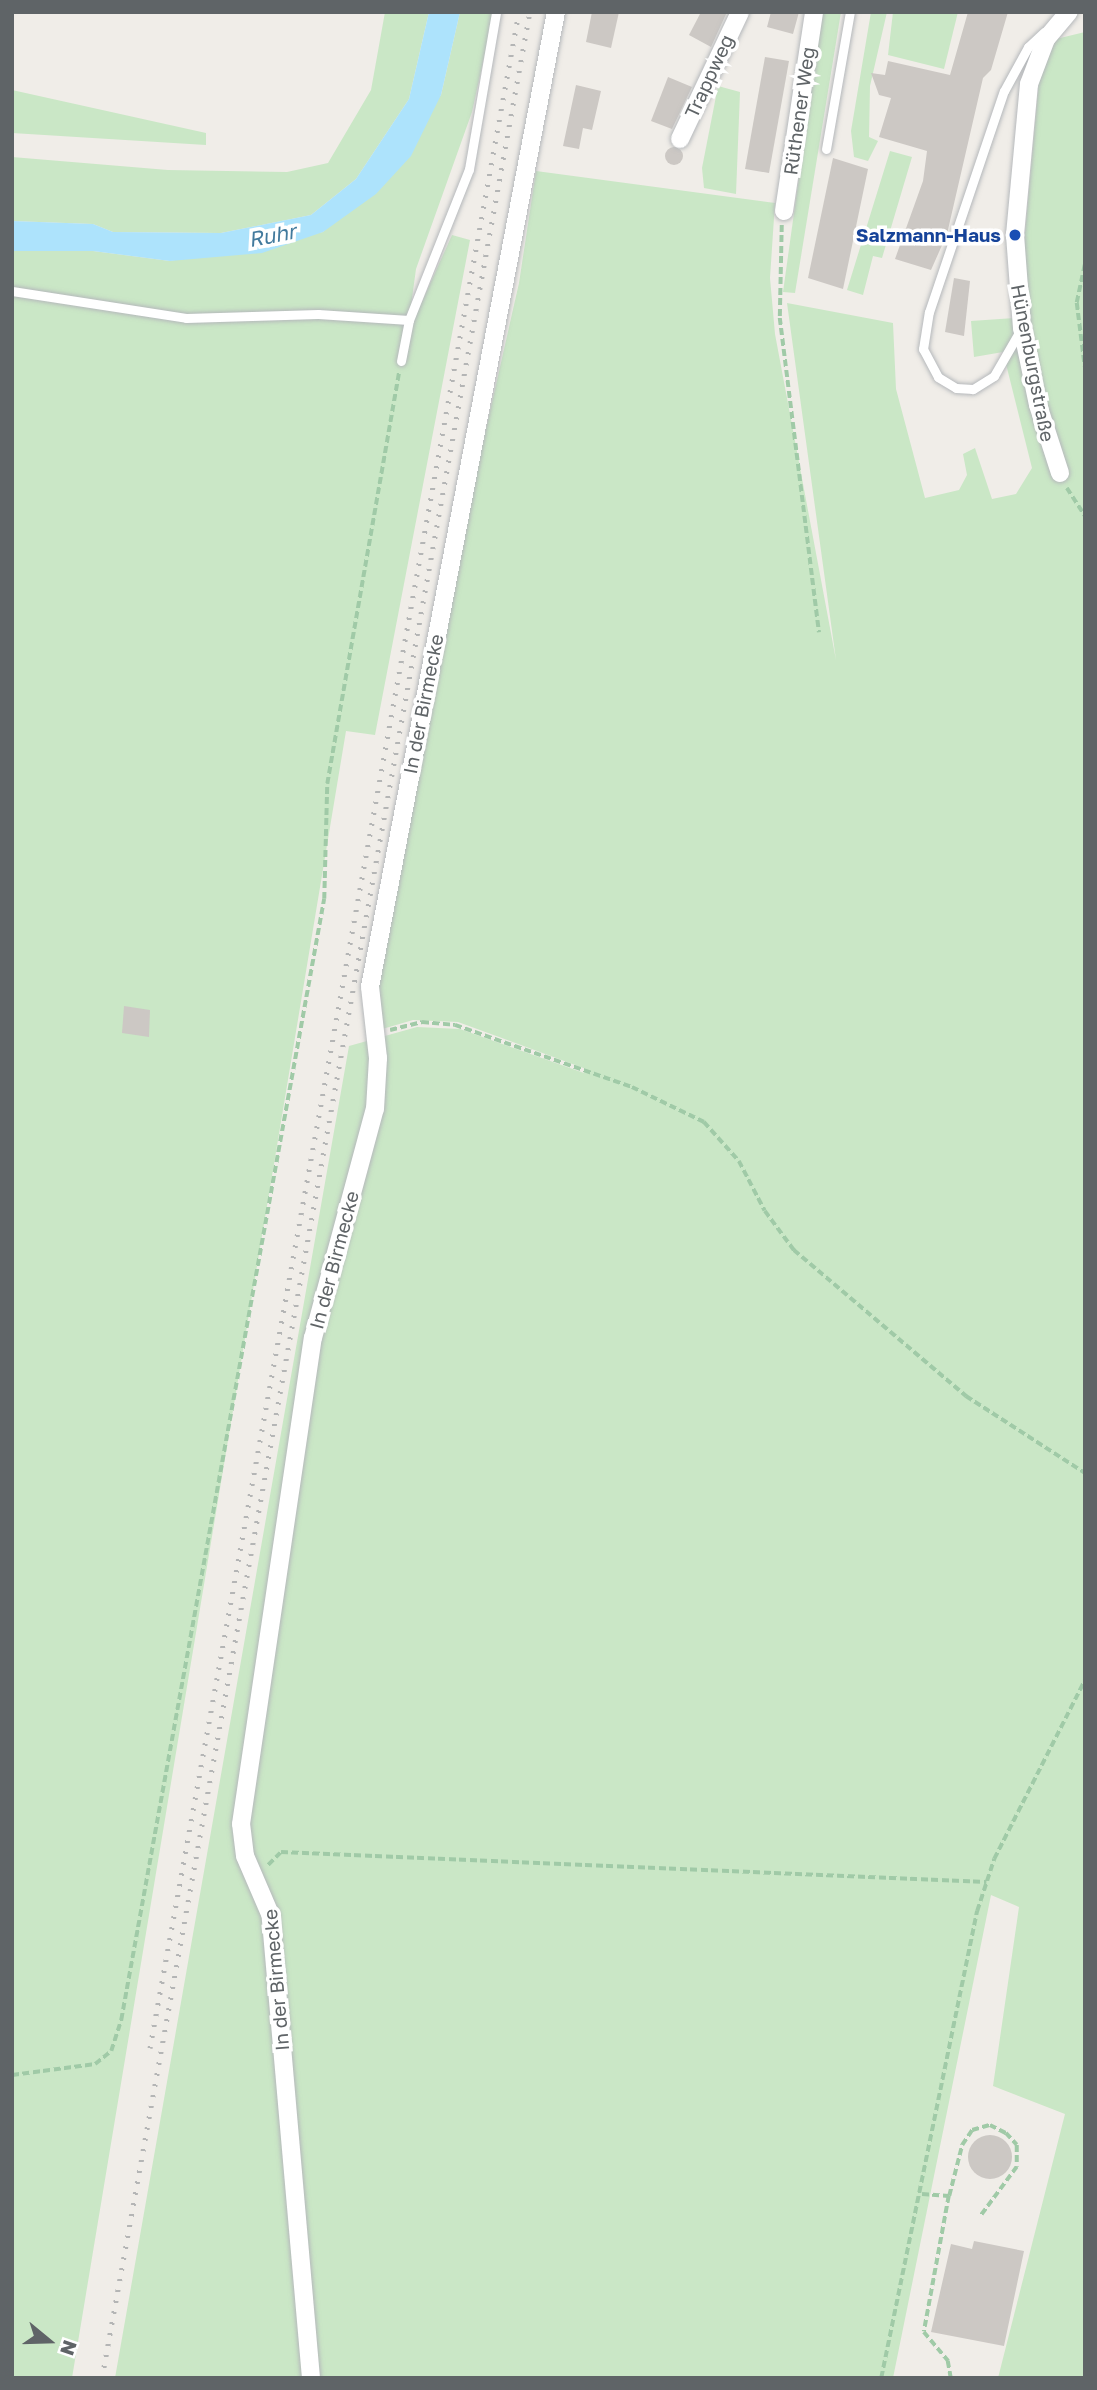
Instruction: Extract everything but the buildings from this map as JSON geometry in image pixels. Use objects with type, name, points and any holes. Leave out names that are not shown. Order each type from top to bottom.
[{"type":"street","name":"In der Birmecke","points":[[311,2378],[271,1914],[263,1890],[245,1856],[241,1824],[274,1630],[304,1386],[331,1260],[375,1109],[376,1036],[370,988],[556,12]]},
{"type":"street","name":"Trappweg","points":[[680,139],[740,12]]},
{"type":"street","name":"Rüthener Weg","points":[[784,211],[814,12]]},
{"type":"street","name":"Hünenburgstraße","points":[[1060,473],[1038,405],[1022,328],[1015,270],[1024,114],[1032,74],[1054,26],[1069,12]]},
{"type":"lane","points":[[401,361],[409,320],[469,169],[496,12]]},
{"type":"lane","points":[[826,149],[850,12]]},
{"type":"lane","points":[[1022,328],[994,376],[973,389],[956,388],[938,377],[923,349],[927,320],[1004,91],[1028,47],[1054,26]]},
{"type":"lane","points":[[12,291],[186,318],[318,314],[409,320]]},
{"type":"path","points":[[784,211],[779,297],[820,633]]},
{"type":"path","points":[[1085,265],[1077,303],[1085,368]]},
{"type":"path","points":[[12,2075],[95,2064],[111,2050],[121,2020],[324,899],[327,784],[401,361]]},
{"type":"path","points":[[1060,473],[1085,516]]},
{"type":"path","points":[[376,1036],[411,1023],[455,1025],[632,1087],[704,1122],[739,1161],[765,1211],[794,1250],[966,1396],[1085,1473]]},
{"type":"path","points":[[881,2378],[986,1882],[1085,1680]]},
{"type":"path","points":[[263,1890],[269,1861],[281,1852],[986,1882]]},
{"type":"path","points":[[951,2378],[948,2361],[924,2332],[949,2196],[966,2137],[984,2124],[1006,2133],[1017,2145],[1017,2167],[980,2217]]},
{"type":"path","points":[[922,2194],[949,2196]]},
{"type":"green space","points":[[385,12],[429,12],[409,99],[356,179],[311,215],[221,233],[113,232],[93,224],[12,221],[12,157],[168,170],[287,172],[328,163],[371,90]]},
{"type":"green space","points":[[460,12],[494,12],[472,112],[416,269],[407,335],[452,235],[470,240],[375,735],[346,731],[72,2378],[12,2378],[12,251],[93,251],[170,261],[323,232],[441,95]]},
{"type":"green space","points":[[822,12],[841,12],[795,293],[783,292]]},
{"type":"green space","points":[[871,12],[887,12],[870,86],[869,137],[878,141],[868,161],[854,157],[851,131]]},
{"type":"green space","points":[[893,12],[958,12],[944,69],[888,55]]},
{"type":"green space","points":[[1085,32],[1085,2378],[998,2378],[1065,2114],[993,2086],[1019,1907],[991,1895],[893,2378],[115,2378],[349,1046],[417,1027],[460,1029],[584,1073],[586,1069],[458,1022],[413,1020],[379,1030],[374,993],[452,579],[519,283],[536,171],[775,203],[770,278],[775,334],[836,660],[787,303],[893,323],[896,389],[925,498],[959,490],[967,475],[963,454],[975,448],[992,499],[1016,494],[1032,468],[1003,352],[974,357],[971,321],[1030,317],[1022,266],[1039,79],[1056,39]]},
{"type":"green space","points":[[718,86],[740,92],[736,194],[704,188],[702,168]]},
{"type":"green space","points":[[12,90],[206,133],[206,145],[12,133]]},
{"type":"green space","points":[[890,151],[912,157],[882,258],[873,256],[863,295],[847,290]]},
{"type":"water","name":"Ruhr","points":[[429,12],[460,12],[441,95],[411,156],[376,194],[323,232],[262,253],[170,261],[93,251],[12,251],[12,221],[93,224],[113,232],[221,233],[311,215],[356,179],[409,99]]},
{"type":"railway","points":[[150,2048],[519,12]]},
{"type":"railway","points":[[102,2378],[530,12]]},
{"type":"place","name":"Salzmann-Haus","points":[[1015,235]]}]
